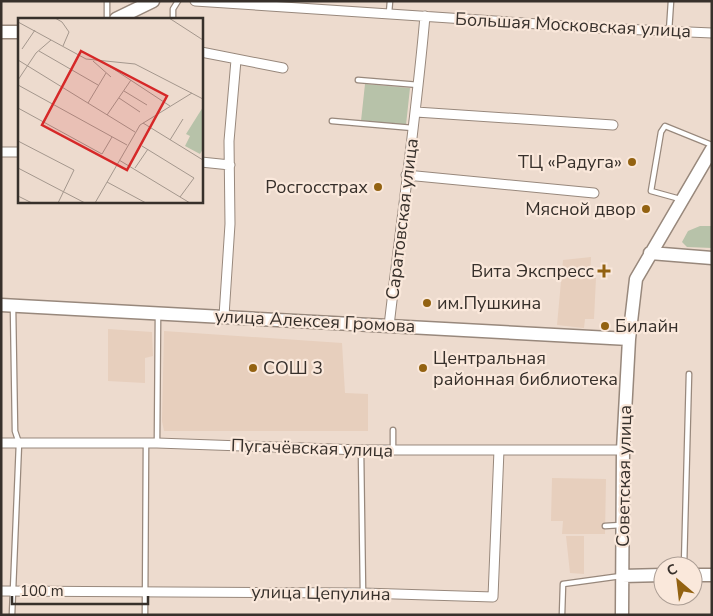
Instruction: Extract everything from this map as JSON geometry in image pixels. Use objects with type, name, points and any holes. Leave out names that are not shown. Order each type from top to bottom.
[{"type":"street","points":[[118,18],[153,1]]},
{"type":"street","name":"Большая Московская улица","points":[[195,1],[712,33]]},
{"type":"street","name":"Саратовская улица","points":[[389,326],[406,175],[416,112],[425,16]]},
{"type":"street","points":[[1,32],[18,32]]},
{"type":"street","points":[[202,52],[283,68]]},
{"type":"street","points":[[224,316],[230,224],[229,141],[236,60]]},
{"type":"street","points":[[416,112],[613,125]]},
{"type":"street","name":"Советская улица","points":[[622,615],[623,450],[629,339],[636,279],[712,149]]},
{"type":"street","points":[[1,152],[18,152]]},
{"type":"street","points":[[202,162],[230,165]]},
{"type":"street","points":[[406,175],[594,194]]},
{"type":"street","points":[[650,253],[712,258]]},
{"type":"street","name":"улица Алексея Громова","points":[[7,305],[629,339]]},
{"type":"street","name":"Пугачёвская улица","points":[[1,443],[157,443],[361,450],[623,450]]},
{"type":"street","name":"улица Цепулина","points":[[1,591],[364,593],[493,597],[499,450]]},
{"type":"street","points":[[622,576],[653,575]]},
{"type":"lane","points":[[107,1],[107,18]]},
{"type":"lane","points":[[173,18],[172,9],[178,1]]},
{"type":"lane","points":[[389,13],[390,1]]},
{"type":"lane","points":[[669,31],[671,1]]},
{"type":"lane","points":[[358,80],[419,85]]},
{"type":"lane","points":[[332,121],[414,128]]},
{"type":"lane","points":[[683,200],[651,191],[661,132],[665,126],[712,145]]},
{"type":"lane","points":[[7,305],[15,430],[19,443],[12,615]]},
{"type":"lane","points":[[157,443],[158,312]]},
{"type":"lane","points":[[684,556],[689,374]]},
{"type":"lane","points":[[393,430],[393,450]]},
{"type":"lane","points":[[145,615],[146,443]]},
{"type":"lane","points":[[361,450],[364,593]]},
{"type":"lane","points":[[605,526],[622,526]]},
{"type":"lane","points":[[562,615],[563,584],[622,576]]},
{"type":"shaded area","points":[[591,257],[590,278],[596,278],[594,319],[585,319],[584,328],[557,325],[563,260]]},
{"type":"shaded area","points":[[108,329],[152,332],[153,356],[145,358],[145,383],[108,381]]},
{"type":"shaded area","name":"СОШ 3","points":[[164,331],[342,343],[345,393],[368,394],[368,431],[164,431],[162,421]]},
{"type":"shaded area","points":[[552,478],[606,479],[605,534],[562,534],[563,521],[551,521]]},
{"type":"shaded area","points":[[566,536],[584,536],[584,574],[570,573]]},
{"type":"green space","points":[[365,84],[410,88],[406,125],[361,121]]},
{"type":"green space","points":[[700,226],[712,226],[712,248],[687,247],[682,242],[688,231]]},
{"type":"place","name":"ТЦ «Радуга»","points":[[632,162]]},
{"type":"place","name":"Росгосстрах","points":[[378,187]]},
{"type":"place","name":"Мясной двор","points":[[646,209]]},
{"type":"place","name":"Вита Экспресс","points":[[604,271]]},
{"type":"place","name":"им.Пушкина","points":[[427,303]]},
{"type":"place","name":"Билайн","points":[[605,326]]},
{"type":"place","name":"СОШ 3","points":[[253,368]]},
{"type":"place","name":"Центральная районная библиотека","points":[[423,368]]}]
